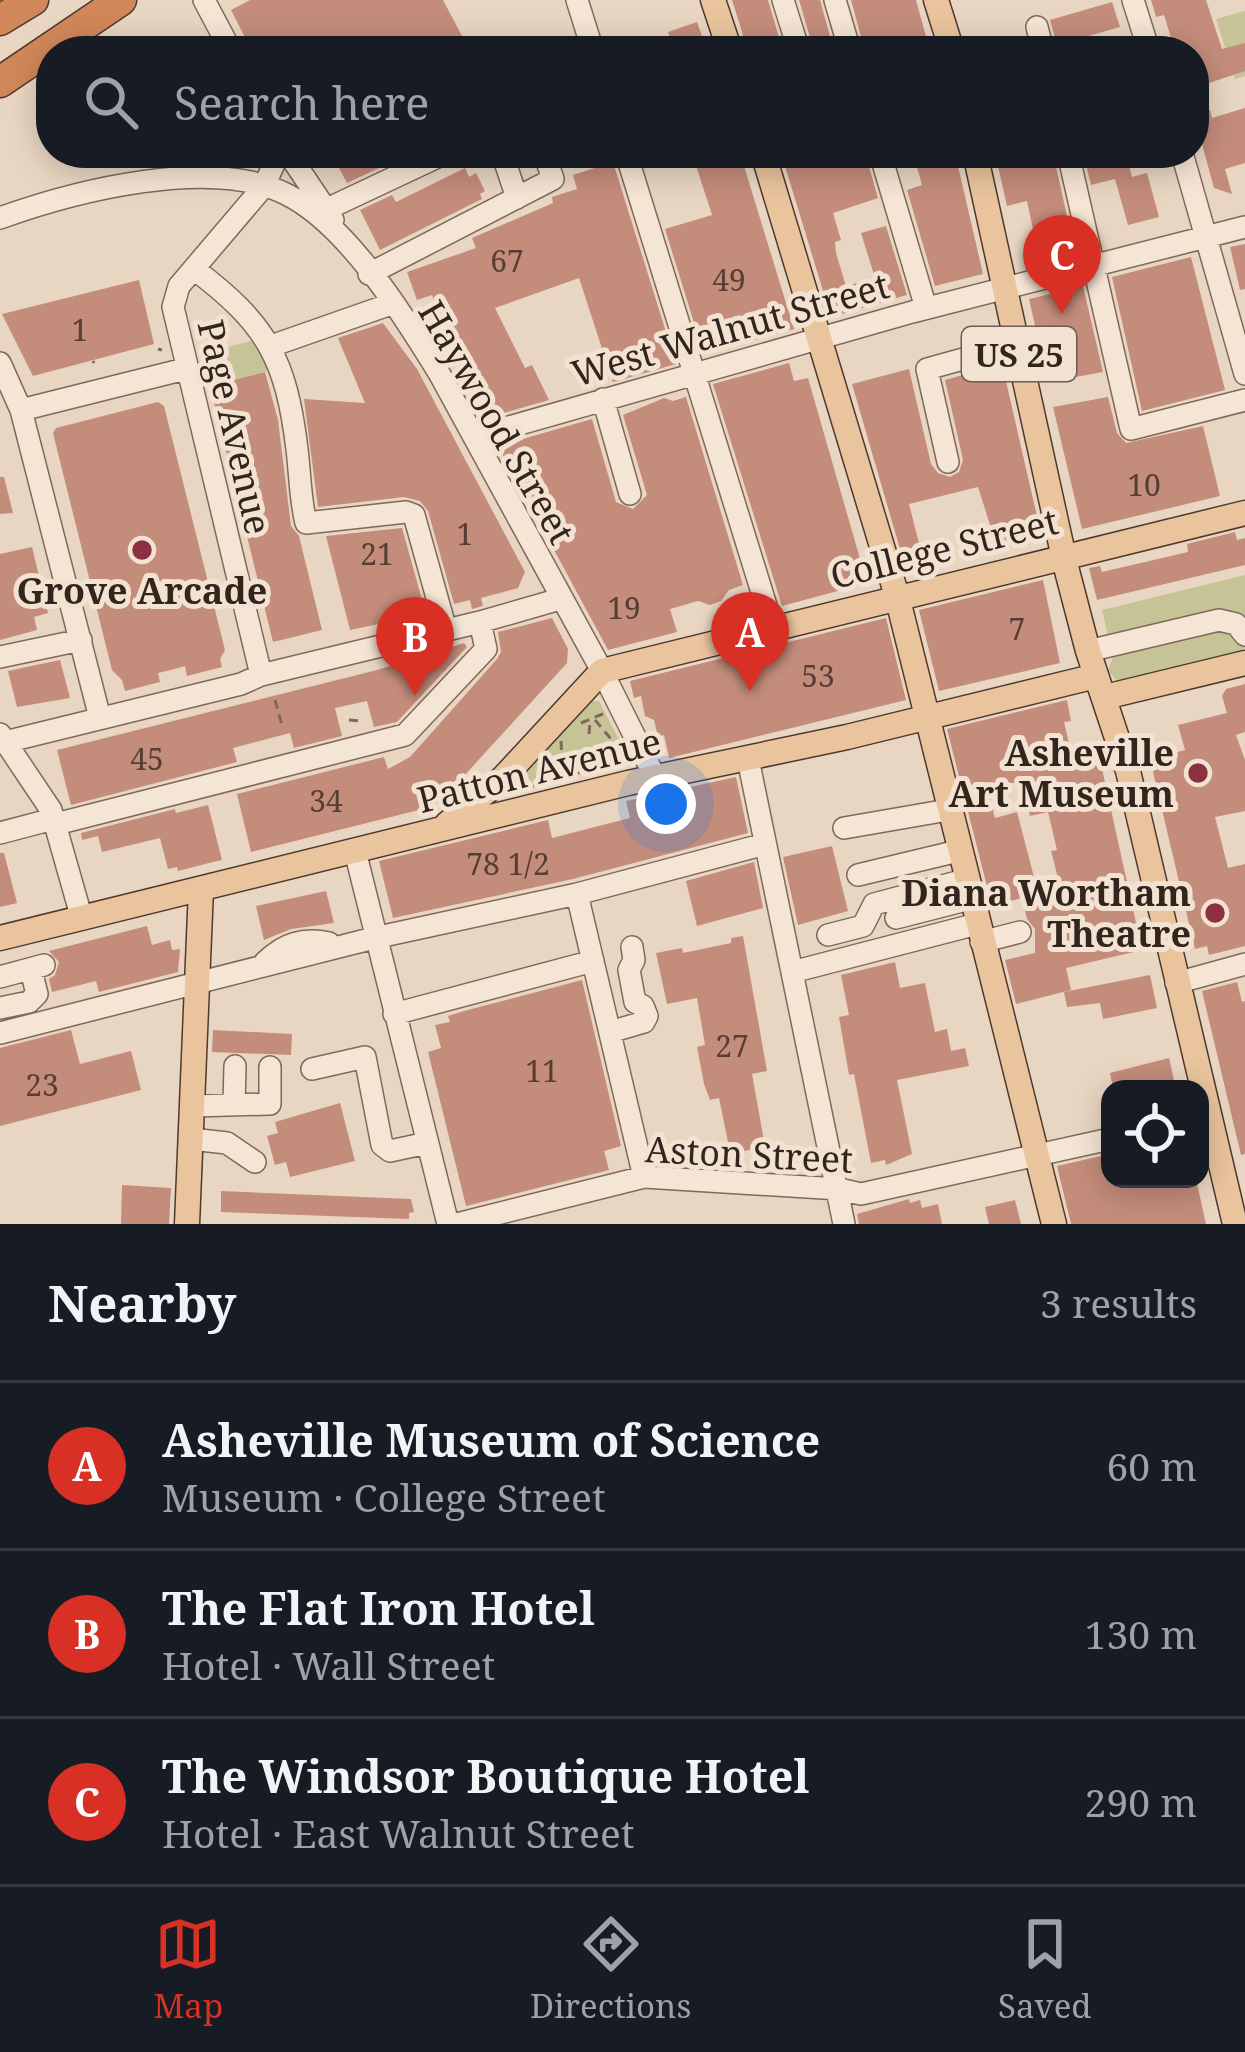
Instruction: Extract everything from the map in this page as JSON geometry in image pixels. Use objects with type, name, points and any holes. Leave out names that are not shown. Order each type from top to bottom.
[{"type":"highway","points":[[0,20],[33,0]]},
{"type":"highway","points":[[68,36],[121,0]]},
{"type":"highway","points":[[0,82],[36,58]]},
{"type":"main road","points":[[713,0],[725,36]]},
{"type":"main road","points":[[936,0],[947,36]]},
{"type":"main road","points":[[768,168],[897,596],[1054,1224]]},
{"type":"main road","name":"US 25","points":[[978,168],[1017,344],[1055,464],[1063,555],[1128,771],[1196,1080]]},
{"type":"main road","name":"College Street","points":[[602,671],[1063,555],[1205,511],[1245,513]]},
{"type":"main road","name":"Patton Avenue","points":[[0,938],[655,777],[1096,675],[1245,662]]},
{"type":"main road","points":[[440,830],[502,778],[602,671]]},
{"type":"main road","points":[[188,1224],[201,889]]},
{"type":"main road","name":"US 25","points":[[1209,1128],[1237,1194],[1235,1224]]},
{"type":"street","points":[[577,0],[588,36]]},
{"type":"street","points":[[783,0],[794,36]]},
{"type":"street","points":[[836,0],[846,36]]},
{"type":"street","points":[[1133,0],[1144,36]]},
{"type":"street","points":[[207,1],[224,36]]},
{"type":"street","points":[[1037,27],[1039,36]]},
{"type":"street","points":[[263,168],[264,185]]},
{"type":"street","name":"Page Avenue","points":[[261,675],[173,307],[179,286],[275,168]]},
{"type":"street","points":[[296,168],[327,209],[340,237]]},
{"type":"street","points":[[327,209],[414,168]]},
{"type":"street","points":[[507,168],[517,198]]},
{"type":"street","points":[[369,274],[553,179],[549,168]]},
{"type":"street","points":[[631,168],[772,628]]},
{"type":"street","points":[[884,168],[926,308]]},
{"type":"street","points":[[1072,168],[1131,429],[1245,400]]},
{"type":"street","points":[[1187,168],[1244,364]]},
{"type":"street","name":"Haywood Street","points":[[0,218],[103,189],[167,180],[225,178],[264,185],[303,205],[340,237],[414,333],[602,671],[655,777]]},
{"type":"street","name":"West Walnut Street","points":[[474,437],[1004,286],[1245,227]]},
{"type":"street","points":[[194,269],[240,309],[281,366],[292,412],[306,523],[414,515],[446,631]]},
{"type":"street","points":[[271,346],[391,304]]},
{"type":"street","points":[[948,462],[927,369],[1017,344]]},
{"type":"street","points":[[0,363],[21,410],[100,718]]},
{"type":"street","points":[[21,410],[185,368]]},
{"type":"street","points":[[603,399],[630,494]]},
{"type":"street","points":[[82,919],[55,821],[3,737],[242,684],[261,675],[560,599]]},
{"type":"street","points":[[1096,675],[1219,620],[1232,622],[1245,634]]},
{"type":"street","points":[[0,833],[405,736],[486,649],[480,622]]},
{"type":"street","points":[[0,658],[81,640]]},
{"type":"street","points":[[748,759],[844,1224]]},
{"type":"street","points":[[844,828],[948,810]]},
{"type":"street","points":[[0,1033],[765,844]]},
{"type":"street","points":[[858,875],[958,850]]},
{"type":"street","points":[[355,851],[402,1048],[452,1224]]},
{"type":"street","points":[[896,918],[968,890]]},
{"type":"street","points":[[828,935],[863,926],[874,904],[968,890]]},
{"type":"street","points":[[577,894],[644,1177]]},
{"type":"street","points":[[792,972],[979,933],[1020,932]]},
{"type":"street","points":[[610,1032],[644,1022],[647,1016],[635,1002],[629,970],[634,960],[632,947]]},
{"type":"street","points":[[394,1014],[593,961]]},
{"type":"street","points":[[1175,983],[1245,964]]},
{"type":"street","points":[[0,977],[38,967],[37,994],[29,1002],[0,1008]]},
{"type":"street","points":[[312,1069],[402,1048]]},
{"type":"street","points":[[365,1057],[382,1145],[390,1150],[427,1143]]},
{"type":"street","points":[[234,1105],[235,1066]]},
{"type":"street","points":[[192,1106],[270,1104],[270,1067]]},
{"type":"street","points":[[190,1139],[226,1143],[255,1162]]},
{"type":"street","name":"Aston Street","points":[[452,1224],[644,1177],[861,1194],[1101,1141]]},
{"type":"path","points":[[275,700],[284,729]]},
{"type":"path","points":[[570,726],[606,712]]},
{"type":"path","points":[[349,720],[360,721]]},
{"type":"path","points":[[589,734],[592,720]]},
{"type":"path","points":[[592,720],[610,736],[611,753],[599,753]]},
{"type":"path","points":[[560,730],[562,762],[577,761],[572,772]]},
{"type":"path","points":[[600,745],[610,742]]},
{"type":"path","points":[[587,772],[588,761]]},
{"type":"shaded area","points":[[1245,11],[1245,76],[1235,79],[1216,19]]},
{"type":"shaded area","points":[[254,340],[263,350],[267,371],[210,386],[202,354]]},
{"type":"shaded area","points":[[1245,575],[1245,647],[1240,655],[1118,683],[1108,670],[1113,657],[1102,610]]},
{"type":"shaded area","points":[[591,701],[599,701],[627,755],[621,765],[574,768],[527,787],[520,780]]},
{"type":"building","points":[[250,0],[443,0],[462,36],[244,36],[231,10]]},
{"type":"building","points":[[732,0],[768,0],[779,36],[743,36]]},
{"type":"building","points":[[799,0],[820,0],[830,36],[810,36]]},
{"type":"building","points":[[851,0],[916,0],[926,36],[861,36]]},
{"type":"building","points":[[1151,0],[1206,0],[1222,49],[1245,43],[1245,71],[1209,83],[1209,36],[1170,36],[1164,15],[1156,17]]},
{"type":"building","points":[[1112,2],[1120,27],[1088,36],[1054,36],[1050,20]]},
{"type":"building","points":[[697,22],[702,36],[669,36],[668,32]]},
{"type":"building","points":[[1245,108],[1245,163],[1225,169],[1232,194],[1214,188],[1209,168],[1209,110],[1212,118]]},
{"type":"building","points":[[339,168],[379,168],[347,183]]},
{"type":"building","points":[[465,168],[469,177],[476,173],[485,191],[480,194],[482,199],[380,250],[360,210],[392,195],[396,202]]},
{"type":"building","points":[[615,168],[676,364],[613,382],[579,278],[495,308],[525,368],[532,365],[549,400],[486,418],[436,327],[443,326],[432,295],[417,300],[407,272],[476,248],[472,238],[577,189],[573,175]]},
{"type":"building","points":[[697,168],[745,168],[794,329],[713,352],[700,342],[665,229],[712,215]]},
{"type":"building","points":[[786,168],[869,168],[878,198],[833,213],[841,240],[835,242],[836,253],[846,286],[875,278],[861,233],[886,226],[907,295],[831,317]]},
{"type":"building","points":[[917,168],[958,168],[983,274],[935,286],[907,190],[922,185]]},
{"type":"building","points":[[998,168],[1056,168],[1073,243],[1038,253],[1027,201],[1007,206]]},
{"type":"building","points":[[1087,168],[1130,168],[1132,177],[1147,173],[1159,217],[1128,225],[1115,179],[1091,185]]},
{"type":"building","points":[[1245,244],[1245,289],[1240,290],[1230,247]]},
{"type":"building","points":[[1191,257],[1225,390],[1142,411],[1112,277]]},
{"type":"building","points":[[139,280],[154,344],[33,376],[2,314]]},
{"type":"building","points":[[1083,286],[1103,372],[1048,382],[1029,299]]},
{"type":"building","points":[[383,323],[417,369],[525,572],[518,588],[481,598],[483,606],[472,609],[470,600],[454,604],[428,511],[420,501],[404,497],[318,507],[304,399],[365,403],[338,338]]},
{"type":"building","points":[[789,363],[794,381],[808,378],[867,583],[782,606],[713,384]]},
{"type":"building","points":[[1002,364],[1042,538],[998,550],[978,487],[909,504],[920,570],[907,573],[852,384],[909,369],[931,464],[950,477],[959,472],[963,460],[945,380]]},
{"type":"building","points":[[265,372],[278,420],[291,526],[299,536],[322,630],[273,642],[210,386]]},
{"type":"building","points":[[686,397],[743,585],[710,605],[698,601],[670,609],[677,632],[608,650],[498,446],[592,419],[616,502],[633,509],[647,495],[623,415],[664,398]]},
{"type":"building","points":[[1108,397],[1117,433],[1126,443],[1203,426],[1220,496],[1082,529],[1053,407]]},
{"type":"building","name":"Grove Arcade","points":[[158,402],[164,406],[225,650],[222,667],[187,676],[185,666],[158,673],[160,682],[125,691],[112,670],[53,433],[56,428]]},
{"type":"building","points":[[0,477],[4,477],[13,513],[0,514]]},
{"type":"building","points":[[402,528],[426,614],[350,630],[326,536]]},
{"type":"building","points":[[1235,532],[1237,540],[1245,538],[1245,565],[1097,600],[1089,568],[1100,566],[1102,572],[1188,552],[1187,544]]},
{"type":"building","points":[[32,547],[48,613],[34,617],[37,630],[0,640],[0,554]]},
{"type":"building","points":[[1043,580],[1060,663],[939,691],[919,610]]},
{"type":"building","points":[[552,618],[568,649],[567,663],[442,800],[431,807],[251,852],[237,794],[384,757],[388,769],[410,757],[497,659],[501,652],[498,632]]},
{"type":"building","points":[[886,618],[906,700],[669,758],[664,735],[658,737],[654,720],[645,716],[641,696],[634,698],[630,681]]},
{"type":"building","points":[[464,643],[467,647],[397,722],[374,727],[367,701],[335,708],[342,736],[294,748],[290,733],[233,748],[237,762],[71,805],[57,750],[377,670]]},
{"type":"building","points":[[60,660],[70,698],[17,707],[8,671]]},
{"type":"building","points":[[1245,684],[1245,732],[1236,735],[1245,760],[1245,811],[1215,817],[1228,868],[1245,864],[1245,946],[1209,955],[1207,946],[1195,949],[1150,759],[1185,750],[1178,725],[1227,713],[1222,696],[1226,689]]},
{"type":"building","points":[[1067,700],[1071,721],[1064,722],[1075,769],[1095,765],[1102,769],[1142,950],[1066,968],[1071,990],[1016,1004],[1005,960],[1035,953],[1035,929],[1022,898],[992,906],[947,729]],"holes":[[[1023,783],[1030,816],[1048,812],[1057,850],[1051,851],[1062,894],[1040,900],[1017,812],[995,818],[987,789]]]},
{"type":"building","points":[[736,777],[748,833],[573,879],[393,918],[379,861],[548,820],[552,838],[630,818],[626,801]]},
{"type":"building","points":[[208,805],[222,860],[178,871],[177,867],[168,869],[160,838],[102,852],[98,836],[82,840],[81,833]]},
{"type":"building","points":[[832,846],[848,911],[798,925],[783,857]]},
{"type":"building","points":[[0,853],[4,853],[17,903],[0,907]]},
{"type":"building","points":[[754,862],[763,908],[697,926],[686,881]]},
{"type":"building","points":[[326,891],[334,923],[291,929],[264,940],[256,906]]},
{"type":"building","points":[[147,926],[152,945],[170,940],[172,950],[180,949],[178,972],[99,992],[96,981],[52,992],[49,979],[59,962],[49,951]]},
{"type":"building","points":[[743,936],[767,1071],[752,1074],[764,1141],[740,1152],[739,1145],[729,1147],[719,1098],[710,1100],[704,1084],[697,1047],[705,1045],[697,998],[667,1004],[656,953],[682,948],[683,953]]},
{"type":"building","points":[[895,962],[900,988],[925,983],[935,1032],[947,1029],[951,1051],[965,1048],[969,1066],[897,1080],[912,1154],[886,1165],[885,1160],[871,1163],[839,1017],[849,1015],[841,975]]},
{"type":"building","points":[[1150,975],[1157,1008],[1103,1019],[1100,1003],[1067,1007],[1064,992]]},
{"type":"building","points":[[582,980],[621,1146],[604,1151],[609,1170],[466,1206],[428,1052],[441,1048],[435,1025],[450,1022],[448,1016],[464,1011]]},
{"type":"building","points":[[1237,982],[1245,1001],[1245,1154],[1241,1155],[1202,991]]},
{"type":"building","points":[[71,1030],[80,1064],[131,1051],[141,1090],[0,1126],[0,1048]]},
{"type":"building","points":[[213,1030],[292,1034],[291,1055],[212,1052]]},
{"type":"building","points":[[1169,1058],[1174,1080],[1111,1080],[1110,1073]]},
{"type":"building","points":[[340,1103],[355,1161],[290,1177],[286,1162],[275,1165],[267,1136],[278,1133],[275,1122]]},
{"type":"building","points":[[1101,1156],[1101,1188],[1198,1188],[1206,1224],[1071,1224],[1057,1166]]},
{"type":"building","points":[[122,1185],[171,1188],[169,1224],[121,1224]]},
{"type":"building","points":[[221,1191],[411,1199],[414,1212],[409,1219],[221,1212]]},
{"type":"building","points":[[909,1199],[910,1203],[920,1200],[922,1208],[938,1204],[942,1224],[859,1224],[857,1214]]},
{"type":"building","points":[[1015,1200],[1021,1224],[989,1224],[985,1207]]},
{"type":"place","name":"The Windsor Boutique Hotel","points":[[1062,314]]},
{"type":"place","name":"Grove Arcade","points":[[142,550]]},
{"type":"place","name":"Asheville Museum of Science","points":[[750,691]]},
{"type":"place","name":"The Flat Iron Hotel","points":[[415,696]]},
{"type":"place","name":"Asheville Art Museum","points":[[1198,773]]},
{"type":"place","name":"Diana Wortham Theatre","points":[[1215,913]]}]
